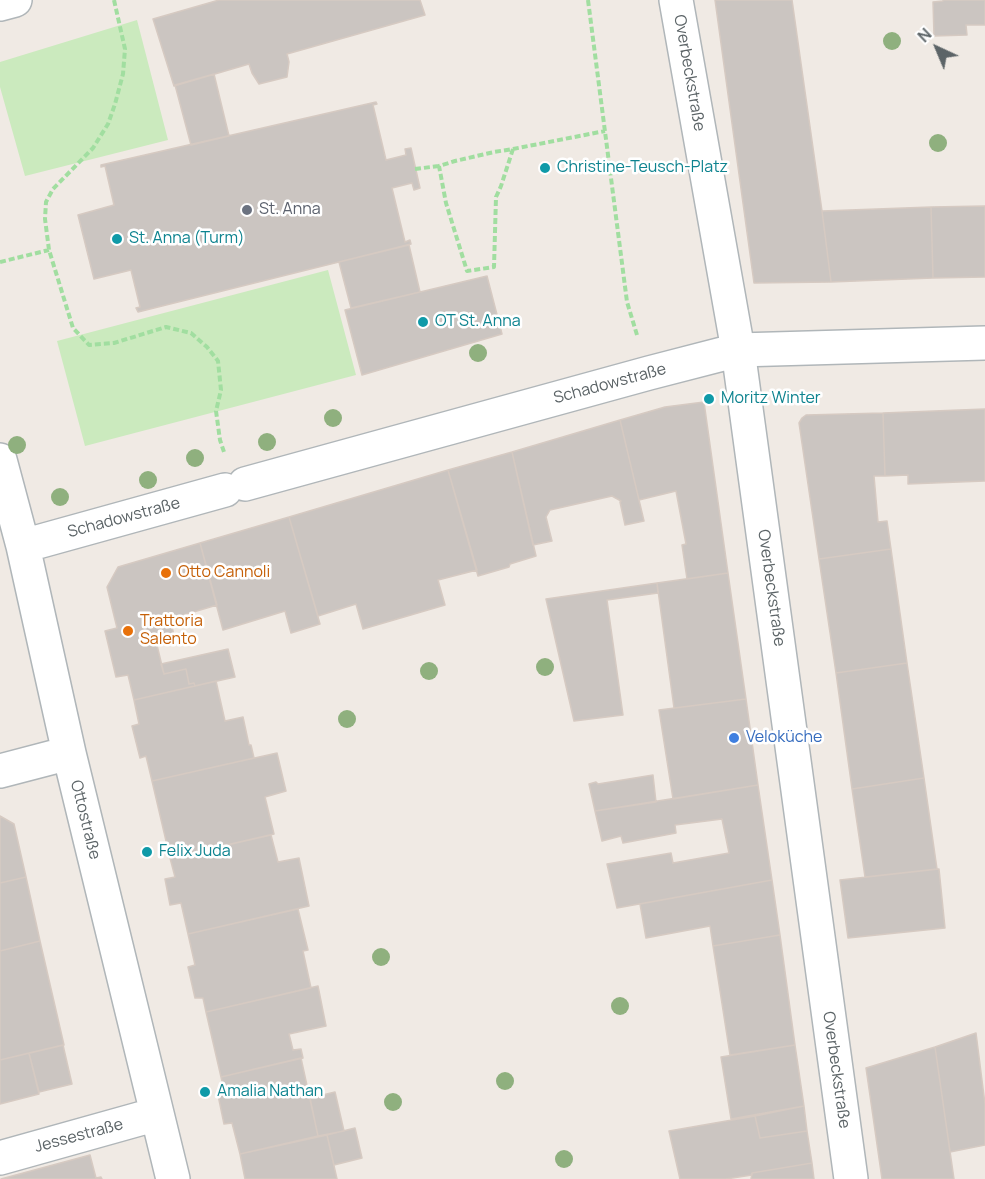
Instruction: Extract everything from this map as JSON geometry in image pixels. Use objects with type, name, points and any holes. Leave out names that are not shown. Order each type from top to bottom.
[{"type":"street","points":[[0,4],[15,0]]},
{"type":"street","name":"Overbeckstraße","points":[[676,0],[738,350],[851,1179]]},
{"type":"street","name":"Schadowstraße","points":[[23,546],[232,477],[738,350],[985,343]]},
{"type":"street","name":"Ottostraße","points":[[0,460],[23,546],[69,753],[173,1179]]},
{"type":"street","points":[[0,771],[69,753]]},
{"type":"street","name":"Jessestraße","points":[[0,1158],[158,1114]]},
{"type":"path","points":[[114,0],[125,49],[123,74],[116,104],[108,124],[93,148],[53,189],[46,202],[45,219],[49,250],[73,328],[89,345],[114,343],[166,327],[191,333],[207,346],[218,361],[221,390],[216,411],[220,440],[232,477]]},
{"type":"path","points":[[588,0],[627,302],[648,373]]},
{"type":"path","points":[[416,169],[605,131]]},
{"type":"path","points":[[439,166],[446,203],[467,272],[494,267],[496,197],[513,149]]},
{"type":"path","points":[[0,262],[49,250]]},
{"type":"green space","points":[[137,20],[168,140],[25,176],[0,87],[0,62]]},
{"type":"green space","points":[[328,270],[356,375],[85,446],[57,341]]},
{"type":"building","points":[[219,0],[420,0],[425,15],[287,54],[289,62],[287,77],[259,84],[249,64],[174,86],[153,19]]},
{"type":"building","points":[[715,0],[792,0],[831,282],[754,283]]},
{"type":"building","points":[[985,0],[985,25],[966,25],[967,35],[934,36],[933,2]]},
{"type":"building","points":[[214,74],[229,136],[191,145],[175,85]]},
{"type":"building","name":"St. Anna","points":[[376,102],[377,104],[373,105],[386,160],[406,155],[405,149],[411,148],[420,188],[414,190],[412,183],[392,188],[405,242],[410,240],[411,244],[138,312],[136,308],[140,307],[131,270],[94,279],[78,215],[114,205],[105,166],[101,167],[101,165]]},
{"type":"building","points":[[985,206],[985,277],[933,278],[931,207]]},
{"type":"building","points":[[931,207],[933,278],[831,282],[822,211]]},
{"type":"building","points":[[409,245],[420,292],[351,308],[339,262]]},
{"type":"building","name":"OT St. Anna","points":[[487,276],[502,334],[362,375],[345,310]]},
{"type":"building","points":[[704,402],[728,573],[687,579],[682,545],[686,544],[676,491],[639,500],[620,420],[665,407]]},
{"type":"building","points":[[985,409],[985,481],[908,484],[908,475],[885,476],[883,413]]},
{"type":"building","points":[[883,413],[885,476],[874,476],[878,522],[887,521],[891,549],[819,559],[799,423],[806,415]]},
{"type":"building","points":[[620,420],[644,521],[625,525],[621,501],[612,496],[550,510],[546,517],[552,541],[533,545],[512,452]]},
{"type":"building","points":[[512,452],[536,556],[478,576],[448,470]]},
{"type":"building","points":[[448,470],[477,570],[438,580],[445,605],[363,629],[356,604],[318,616],[289,517]]},
{"type":"building","points":[[289,517],[320,624],[291,633],[285,611],[223,630],[200,543]]},
{"type":"building","points":[[200,543],[217,605],[170,619],[174,635],[156,641],[164,674],[186,669],[189,684],[194,683],[195,686],[134,700],[128,675],[116,677],[105,631],[117,628],[107,587],[118,567]]},
{"type":"building","points":[[891,549],[907,663],[836,673],[819,559]]},
{"type":"building","points":[[728,573],[746,699],[674,708],[657,583]]},
{"type":"building","points":[[657,583],[658,593],[607,600],[623,715],[574,721],[546,599]]},
{"type":"building","points":[[228,649],[235,677],[195,686],[194,683],[189,684],[186,669],[164,674],[161,664]]},
{"type":"building","points":[[907,663],[924,778],[852,789],[836,673]]},
{"type":"building","points":[[216,681],[225,721],[243,717],[254,758],[152,781],[146,756],[140,758],[132,726],[139,724],[134,700]]},
{"type":"building","points":[[746,699],[758,785],[673,799],[659,710]]},
{"type":"building","points":[[277,753],[286,791],[265,797],[274,834],[170,858],[152,781]]},
{"type":"building","points":[[653,775],[656,802],[595,811],[589,784]]},
{"type":"building","points":[[924,778],[937,869],[865,877],[852,789]]},
{"type":"building","points":[[758,785],[772,880],[617,908],[607,864],[671,853],[673,863],[729,853],[722,819],[675,825],[676,833],[623,843],[621,836],[602,841],[595,811]]},
{"type":"building","points":[[0,816],[14,824],[26,877],[0,883]]},
{"type":"building","points":[[271,835],[278,862],[299,858],[309,906],[188,934],[181,903],[170,905],[165,879],[175,877],[170,858]]},
{"type":"building","points":[[939,869],[945,928],[848,938],[840,880]]},
{"type":"building","points":[[26,877],[40,941],[0,951],[0,883]]},
{"type":"building","points":[[772,880],[780,935],[713,946],[710,926],[646,938],[640,904]]},
{"type":"building","points":[[298,909],[308,950],[303,951],[311,988],[206,1012],[203,998],[195,998],[188,967],[195,965],[188,934]]},
{"type":"building","points":[[780,935],[795,1045],[730,1055],[713,946]]},
{"type":"building","points":[[40,941],[64,1045],[0,1060],[0,951]]},
{"type":"building","points":[[318,986],[326,1026],[289,1034],[293,1050],[301,1049],[303,1058],[221,1077],[206,1012]]},
{"type":"building","points":[[976,1033],[985,1104],[985,1145],[950,1152],[935,1047]]},
{"type":"building","points":[[63,1045],[72,1084],[39,1092],[29,1053]]},
{"type":"building","points":[[795,1045],[804,1106],[731,1119],[721,1057]]},
{"type":"building","points":[[935,1047],[954,1179],[882,1179],[866,1068]]},
{"type":"building","points":[[29,1053],[39,1094],[0,1104],[0,1060]]},
{"type":"building","points":[[301,1058],[318,1136],[240,1154],[232,1123],[224,1124],[218,1095],[225,1094],[221,1077]]},
{"type":"building","points":[[335,1092],[344,1131],[318,1136],[310,1098]]},
{"type":"building","points":[[804,1106],[807,1131],[760,1138],[755,1116]]},
{"type":"building","points":[[755,1116],[760,1138],[807,1131],[812,1163],[726,1179],[680,1179],[669,1131]]},
{"type":"building","points":[[355,1128],[362,1158],[334,1165],[327,1135]]},
{"type":"building","points":[[327,1135],[337,1179],[245,1179],[240,1154]]},
{"type":"building","points":[[90,1155],[96,1178],[101,1177],[102,1179],[1,1179]]},
{"type":"building","points":[[812,1163],[814,1179],[751,1179],[752,1173]]},
{"type":"place","name":"Christine-Teusch-Platz","points":[[545,168]]},
{"type":"place","name":"St. Anna","points":[[247,210]]},
{"type":"place","name":"St. Anna (Turm)","points":[[117,239]]},
{"type":"place","name":"OT St. Anna","points":[[423,322]]},
{"type":"place","name":"Moritz Winter","points":[[709,399]]},
{"type":"place","name":"Otto Cannoli","points":[[166,573]]},
{"type":"place","name":"Trattoria Salento","points":[[128,631]]},
{"type":"place","name":"Veloküche","points":[[734,738]]},
{"type":"place","name":"Felix Juda","points":[[147,852]]},
{"type":"place","name":"Amalia Nathan","points":[[205,1092]]}]
